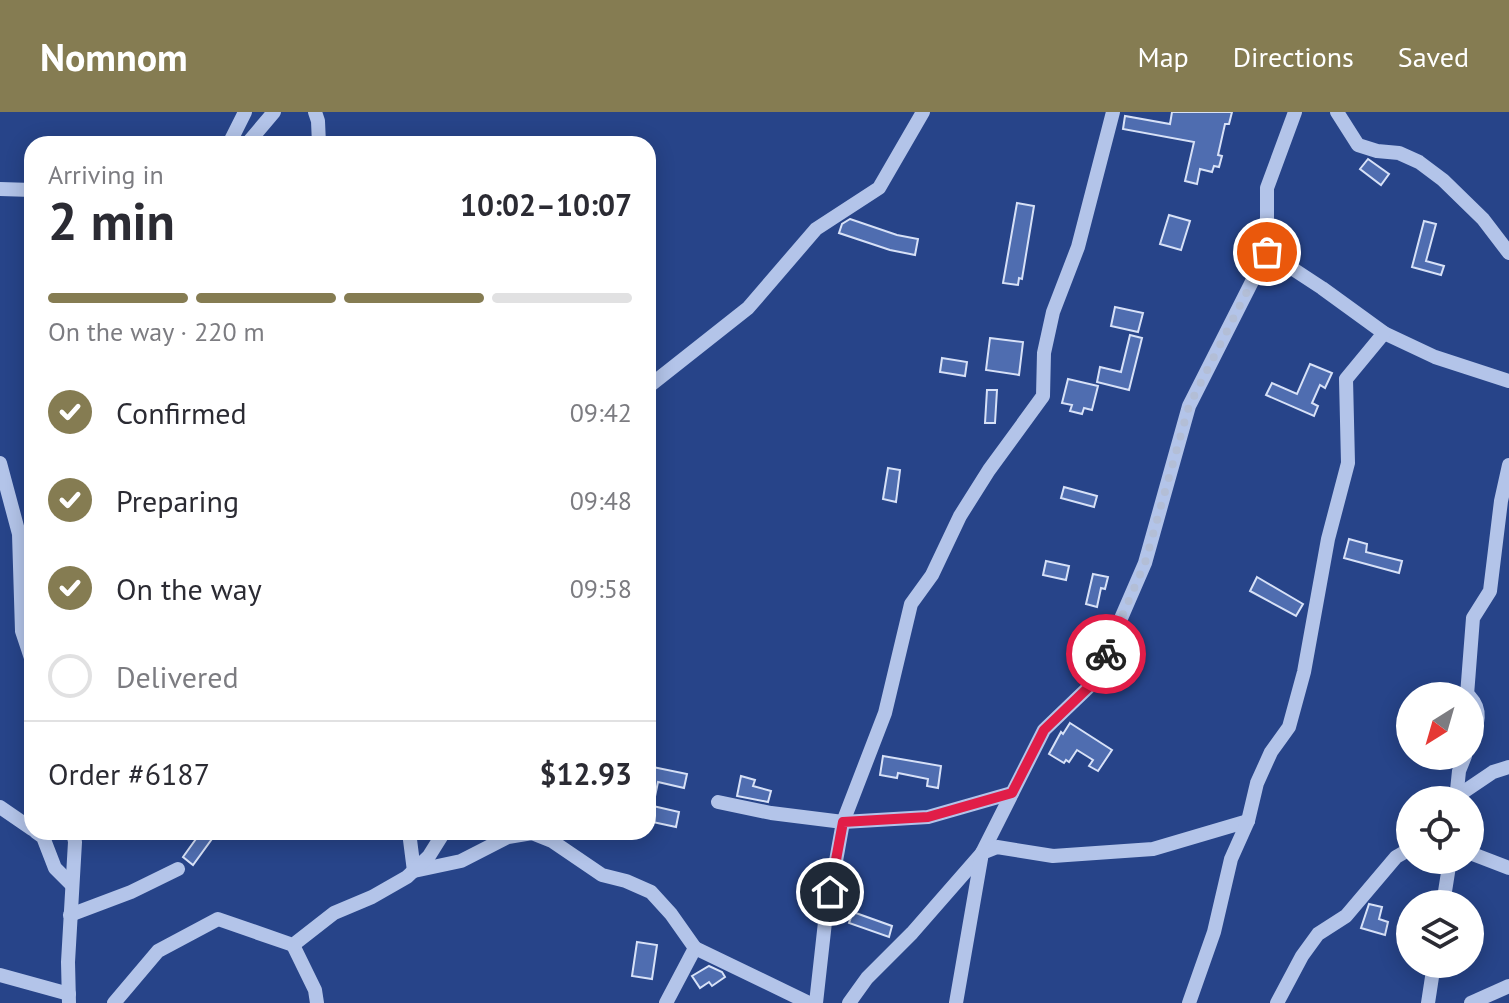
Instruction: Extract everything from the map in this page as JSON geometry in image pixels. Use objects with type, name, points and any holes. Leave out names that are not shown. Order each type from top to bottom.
[{"type":"street","points":[[233,136],[245,112]]},
{"type":"street","points":[[254,136],[274,112]]},
{"type":"street","points":[[315,112],[319,136]]},
{"type":"street","points":[[656,381],[748,308],[816,229],[879,188],[923,112]]},
{"type":"street","points":[[816,1003],[825,922],[843,822],[885,713],[911,604],[932,575],[960,516],[989,470],[1043,396],[1044,353],[1053,312],[1078,247],[1113,112]]},
{"type":"street","points":[[849,1003],[867,978],[912,933],[982,853],[1044,730],[1093,683],[1145,563],[1189,406],[1267,252],[1267,188],[1295,112]]},
{"type":"street","points":[[1337,112],[1358,145],[1399,153],[1419,162],[1443,180],[1483,219],[1509,253]]},
{"type":"street","points":[[0,189],[24,190]]},
{"type":"street","points":[[1267,252],[1384,333],[1435,357],[1509,381]]},
{"type":"street","points":[[1189,1003],[1214,932],[1231,859],[1248,821],[1257,783],[1271,752],[1289,727],[1304,672],[1328,539],[1348,463],[1346,379],[1384,333]]},
{"type":"street","points":[[0,463],[19,534],[24,637]]},
{"type":"street","points":[[1468,682],[1473,618],[1490,591],[1501,501],[1509,465]]},
{"type":"street","points":[[1473,786],[1493,772],[1509,767]]},
{"type":"street","points":[[718,802],[771,813],[843,822],[928,817],[1012,793]]},
{"type":"street","points":[[0,807],[24,824]]},
{"type":"street","points":[[982,853],[997,847],[1053,856],[1153,849],[1248,821]]},
{"type":"street","points":[[44,840],[55,868],[72,885]]},
{"type":"street","points":[[1,977],[69,999],[75,840]]},
{"type":"street","points":[[410,840],[414,871]]},
{"type":"street","points":[[293,945],[334,913],[372,897],[407,877],[429,856],[439,840]]},
{"type":"street","points":[[414,871],[461,861],[502,840]]},
{"type":"street","points":[[550,840],[602,875],[651,892],[695,948],[809,1003]]},
{"type":"street","points":[[956,1003],[982,853]]},
{"type":"street","points":[[1277,1003],[1302,956],[1318,934],[1346,916],[1396,857]]},
{"type":"street","points":[[1484,858],[1509,868]]},
{"type":"street","points":[[70,915],[131,892],[178,869]]},
{"type":"street","points":[[114,1003],[158,951],[218,919],[293,945],[315,990],[317,1003]]},
{"type":"street","points":[[666,1003],[695,948]]},
{"type":"street","points":[[1428,1003],[1432,978]]},
{"type":"street","points":[[1471,1003],[1509,986]]},
{"type":"building","points":[[1172,112],[1232,112],[1229,124],[1225,124],[1218,155],[1222,156],[1219,167],[1214,166],[1212,172],[1200,169],[1197,184],[1185,181],[1194,142],[1123,129],[1125,116],[1170,124]]},
{"type":"building","points":[[1368,159],[1389,174],[1381,185],[1360,169]]},
{"type":"building","points":[[1017,203],[1034,206],[1022,279],[1019,278],[1018,285],[1003,283]]},
{"type":"building","points":[[1169,215],[1190,221],[1181,250],[1160,244]]},
{"type":"building","points":[[850,219],[918,239],[915,255],[839,233],[842,224]]},
{"type":"building","points":[[1424,221],[1436,224],[1426,261],[1444,266],[1441,275],[1412,267]]},
{"type":"building","points":[[1115,307],[1143,313],[1138,332],[1111,326]]},
{"type":"building","points":[[1130,335],[1142,338],[1129,390],[1097,382],[1100,367],[1121,372]]},
{"type":"building","points":[[990,338],[1023,342],[1019,375],[986,370]]},
{"type":"building","points":[[942,358],[967,362],[965,376],[940,372]]},
{"type":"building","points":[[1310,364],[1332,373],[1325,388],[1320,385],[1312,403],[1318,406],[1314,416],[1266,395],[1272,383],[1297,394]]},
{"type":"building","points":[[1068,379],[1098,386],[1092,410],[1084,408],[1082,414],[1070,411],[1072,405],[1062,403]]},
{"type":"building","points":[[987,390],[997,390],[995,423],[985,423]]},
{"type":"building","points":[[888,468],[900,470],[896,502],[883,499]]},
{"type":"building","points":[[1064,487],[1097,496],[1094,507],[1061,498]]},
{"type":"building","points":[[1349,539],[1367,544],[1366,552],[1402,561],[1399,573],[1344,558]]},
{"type":"building","points":[[1046,561],[1069,566],[1066,580],[1043,575]]},
{"type":"building","points":[[1093,574],[1108,577],[1105,589],[1101,588],[1097,607],[1086,604]]},
{"type":"building","points":[[1257,577],[1303,604],[1296,616],[1250,591]]},
{"type":"building","points":[[1070,723],[1112,750],[1098,771],[1089,766],[1093,760],[1077,750],[1069,762],[1066,760],[1064,763],[1049,754],[1061,732],[1063,734]]},
{"type":"building","points":[[883,756],[941,766],[938,788],[927,786],[928,779],[898,773],[897,778],[880,775]]},
{"type":"building","points":[[656,768],[687,774],[684,788],[658,782],[656,792]]},
{"type":"building","points":[[741,776],[755,780],[753,786],[771,791],[768,802],[737,796]]},
{"type":"building","points":[[656,807],[679,812],[676,827],[656,823]]},
{"type":"building","points":[[195,840],[211,840],[193,865],[183,857]]},
{"type":"building","points":[[1369,904],[1382,907],[1379,919],[1388,922],[1385,935],[1361,928]]},
{"type":"building","points":[[853,912],[892,926],[889,937],[849,923]]},
{"type":"building","points":[[637,942],[657,945],[652,979],[632,976]]},
{"type":"building","points":[[709,966],[722,972],[725,977],[712,986],[709,982],[700,988],[692,976]]},
{"type":"way so far","points":[[1106,654],[1145,563],[1189,406],[1267,252]]},
{"type":"route","points":[[830,892],[843,822],[928,817],[1012,793],[1044,730],[1093,683],[1106,654]]}]
